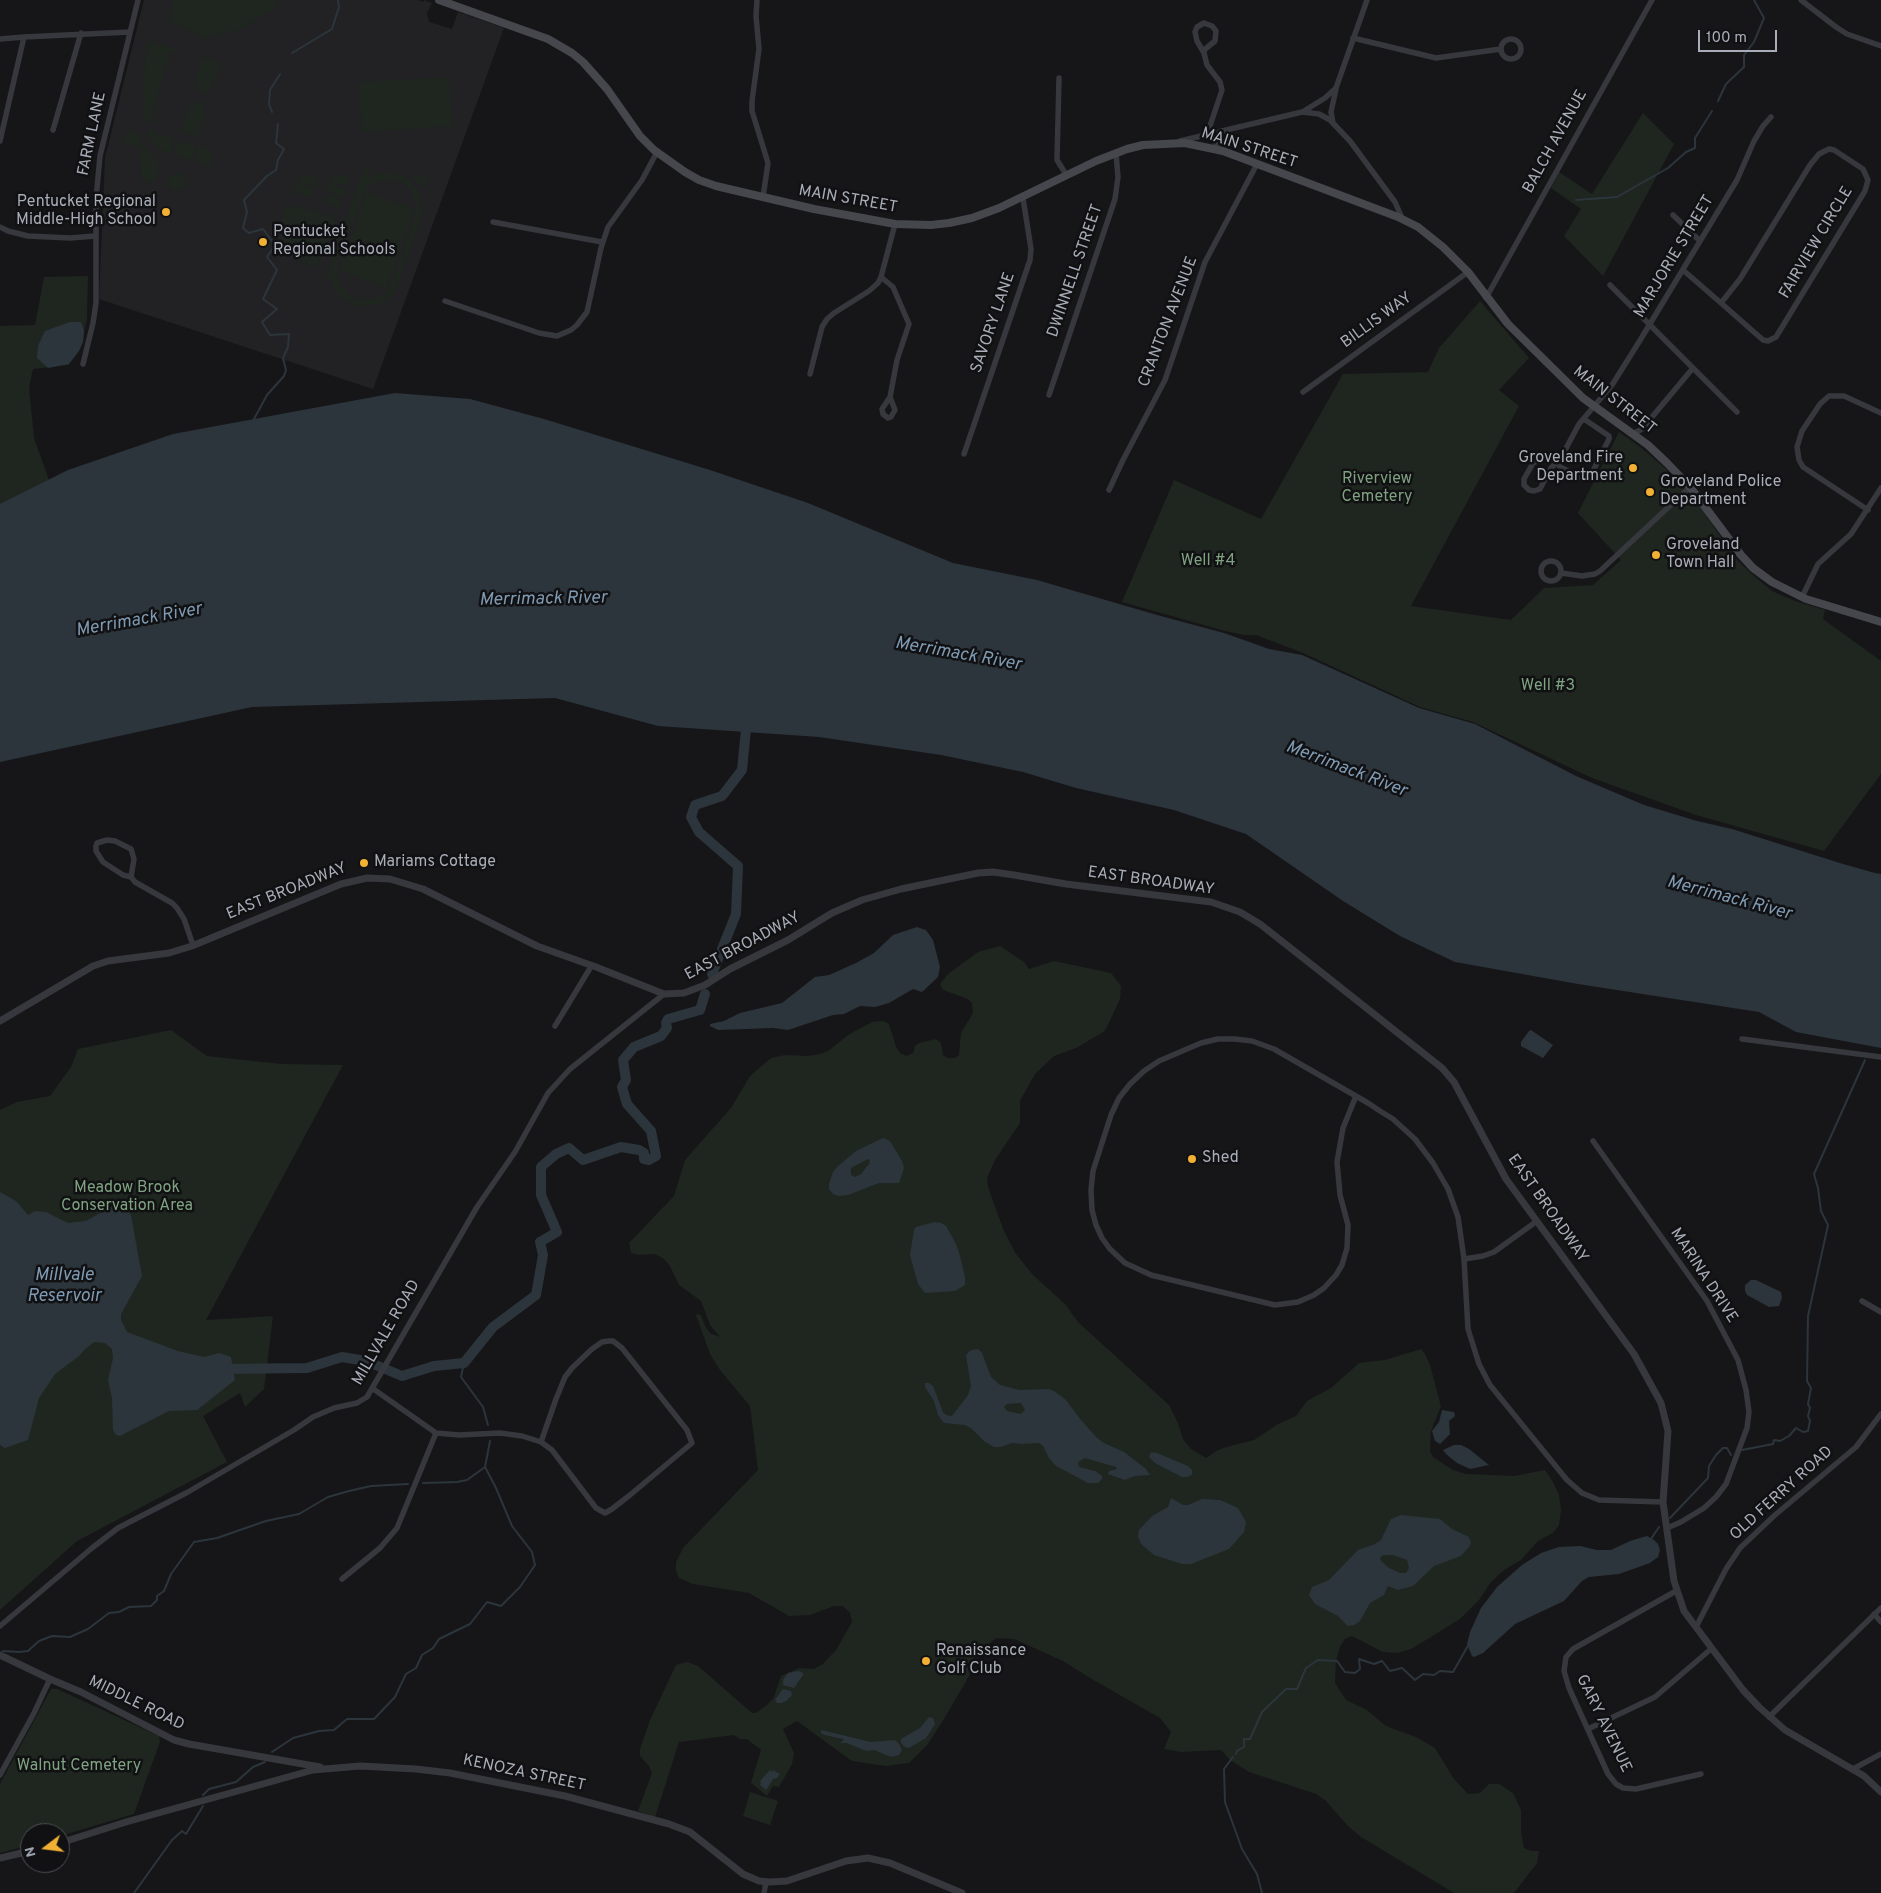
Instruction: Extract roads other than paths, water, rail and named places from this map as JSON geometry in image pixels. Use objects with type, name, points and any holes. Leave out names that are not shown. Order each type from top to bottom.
[{"type":"main road","name":"MAIN STREET","points":[[439,0],[548,39],[572,53],[595,74],[640,136],[657,152],[699,180],[763,198],[831,213],[895,224],[931,225],[949,223],[972,218],[1023,198],[1116,153],[1144,145],[1185,143],[1219,150],[1402,218],[1433,238],[1468,272],[1486,298],[1508,324],[1594,407],[1661,456],[1690,487],[1753,568],[1772,582],[1802,597],[1881,622]]},
{"type":"street","name":"FARM LANE","points":[[83,364],[96,304],[96,199],[100,156],[138,0]]},
{"type":"street","points":[[757,0],[756,16],[759,49],[752,111],[768,163],[763,198]]},
{"type":"street","points":[[1333,123],[1331,112],[1336,88],[1367,0]]},
{"type":"street","name":"BALCH AVENUE","points":[[1486,298],[1652,0]]},
{"type":"street","points":[[1801,0],[1848,34],[1881,46]]},
{"type":"street","points":[[1204,53],[1206,48],[1215,41],[1217,34],[1214,27],[1204,23],[1198,25],[1195,32],[1196,41],[1204,53],[1207,64],[1217,76],[1222,86],[1210,126],[1204,136]]},
{"type":"street","points":[[0,39],[81,33],[130,32]]},
{"type":"street","points":[[53,130],[81,33]]},
{"type":"street","points":[[0,141],[24,37]]},
{"type":"street","points":[[1353,38],[1436,58],[1501,49]]},
{"type":"street","points":[[1059,78],[1057,160],[1067,176]]},
{"type":"street","points":[[1170,143],[1300,112],[1321,101],[1336,88]]},
{"type":"street","points":[[1300,112],[1319,114],[1333,123],[1350,141],[1377,176],[1395,202],[1402,218]]},
{"type":"street","name":"MARJORIE STREET","points":[[1557,462],[1547,458],[1533,463],[1524,479],[1526,488],[1534,491],[1540,489],[1563,454],[1579,424],[1612,385],[1737,180],[1762,126],[1771,117]]},
{"type":"street","points":[[1216,133],[1214,139],[1219,150]]},
{"type":"street","name":"FAIRVIEW CIRCLE","points":[[1683,270],[1763,340],[1768,341],[1776,337],[1865,191],[1868,180],[1864,169],[1834,150],[1829,149],[1819,154],[1740,279],[1721,303]]},
{"type":"street","points":[[445,301],[539,333],[550,335],[563,334],[577,326],[587,312],[602,242],[613,218],[642,180],[657,152]]},
{"type":"street","name":"DWINNELL STREET","points":[[1049,395],[1115,199],[1118,177],[1116,153]]},
{"type":"street","name":"CRANTON AVENUE","points":[[1109,490],[1165,380],[1205,262],[1257,164]]},
{"type":"street","name":"SAVORY LANE","points":[[964,454],[1030,260],[1031,249],[1023,198]]},
{"type":"street","points":[[1673,215],[1700,241]]},
{"type":"street","points":[[493,222],[602,242]]},
{"type":"street","points":[[810,374],[822,327],[827,319],[834,312],[870,291],[878,283],[895,224]]},
{"type":"street","points":[[0,226],[8,231],[28,236],[70,238],[96,236]]},
{"type":"street","name":"BILLIS WAY","points":[[1303,392],[1468,272]]},
{"type":"street","points":[[881,277],[893,287],[909,324],[897,360],[890,396]]},
{"type":"street","points":[[1610,285],[1737,412]]},
{"type":"street","points":[[1633,434],[1642,429],[1693,368]]},
{"type":"street","points":[[1868,510],[1803,467],[1799,460],[1797,447],[1802,431],[1820,404],[1829,396],[1844,396],[1881,413]]},
{"type":"street","points":[[1557,462],[1566,472],[1588,478],[1591,475],[1609,436],[1584,418]]},
{"type":"street","points":[[1561,573],[1582,576],[1595,574],[1690,487]]},
{"type":"street","points":[[1802,597],[1818,564],[1851,534],[1881,488]]},
{"type":"street","points":[[131,877],[134,859],[131,849],[115,841],[107,840],[97,844],[96,851],[103,862],[123,875],[131,877],[135,882],[172,903],[177,908],[184,918],[193,945]]},
{"type":"street","name":"EAST BROADWAY","points":[[0,1021],[93,966],[108,961],[169,953],[193,945],[340,884],[359,879],[390,879],[423,889],[537,946],[592,965],[664,994],[684,993],[705,986],[730,969],[862,900],[901,888],[966,875],[993,872],[1075,885],[1211,902],[1240,912],[1260,924],[1442,1068],[1454,1082],[1506,1179],[1634,1354],[1661,1403],[1668,1431],[1664,1502],[1676,1591],[1681,1606],[1743,1690],[1769,1717],[1785,1730],[1853,1769],[1870,1781],[1881,1792]]},
{"type":"street","points":[[555,1026],[592,965]]},
{"type":"street","name":"MILLVALE ROAD","points":[[0,1626],[118,1528],[188,1492],[313,1417],[363,1400],[372,1388],[477,1207],[515,1152],[554,1085],[570,1069],[664,994]]},
{"type":"street","points":[[1356,1096],[1343,1128],[1337,1162],[1340,1195],[1348,1225],[1347,1248],[1344,1260],[1336,1275],[1324,1288],[1314,1295],[1292,1304],[1275,1304],[1151,1276],[1125,1263],[1110,1249],[1102,1238],[1094,1219],[1091,1190],[1093,1171],[1107,1125],[1119,1098],[1130,1084],[1158,1061],[1193,1045],[1227,1039],[1252,1041],[1274,1049],[1356,1096],[1380,1111],[1404,1129],[1433,1163],[1454,1203],[1461,1232],[1468,1329],[1478,1364],[1490,1385],[1567,1480],[1582,1492],[1599,1500],[1664,1502]]},
{"type":"street","points":[[1742,1039],[1881,1057]]},
{"type":"street","name":"MARINA DRIVE","points":[[1592,1141],[1707,1301],[1738,1360],[1746,1390],[1749,1412],[1747,1428],[1726,1484],[1704,1508],[1682,1522],[1667,1528]]},
{"type":"street","points":[[1464,1259],[1494,1252],[1537,1221]]},
{"type":"street","points":[[1862,1301],[1881,1312]]},
{"type":"street","points":[[372,1388],[436,1433],[459,1435],[500,1433],[522,1436],[541,1442],[552,1450],[596,1508],[605,1513],[624,1500],[692,1443],[687,1430],[622,1348],[610,1340],[602,1342],[592,1349],[565,1377],[541,1442]]},
{"type":"street","name":"OLD FERRY ROAD","points":[[1696,1627],[1726,1569],[1740,1548],[1775,1515],[1856,1447],[1881,1414]]},
{"type":"street","points":[[342,1579],[380,1548],[397,1528],[436,1433]]},
{"type":"street","name":"GARY AVENUE","points":[[1676,1591],[1573,1649],[1566,1657],[1564,1663],[1565,1678],[1608,1774],[1616,1784],[1631,1790],[1701,1774]]},
{"type":"street","points":[[1769,1717],[1881,1608]]},
{"type":"street","points":[[1874,1614],[1881,1622]]},
{"type":"street","points":[[1588,1729],[1655,1697],[1712,1648]]},
{"type":"street","name":"MIDDLE ROAD","points":[[0,1655],[50,1680],[81,1692],[174,1740],[325,1768]]},
{"type":"street","points":[[0,1775],[50,1680]]},
{"type":"street","points":[[1853,1769],[1881,1754]]},
{"type":"street","name":"KENOZA STREET","points":[[70,1840],[296,1774],[325,1768],[360,1766],[436,1770],[618,1809],[669,1824],[690,1832],[743,1874],[766,1882],[792,1880],[846,1861],[868,1858],[890,1862],[962,1893]]},
{"type":"street","points":[[0,1858],[20,1853]]},
{"type":"street","points":[[764,1893],[766,1882]]},
{"type":"water","points":[[70,322],[81,322],[84,331],[83,342],[79,351],[69,364],[48,368],[37,358],[38,346],[45,331]]},
{"type":"water","name":"Merrimack River","points":[[395,393],[470,399],[544,419],[710,470],[808,503],[953,563],[1037,580],[1224,633],[1269,649],[1302,655],[1419,708],[1475,724],[1576,776],[1644,805],[1732,829],[1881,874],[1881,1048],[1796,1032],[1759,1012],[1578,984],[1455,962],[1400,936],[1343,901],[1246,834],[1174,810],[1076,788],[1023,772],[941,755],[819,737],[658,726],[555,698],[252,707],[0,762],[0,504],[68,470],[173,434]]},
{"type":"water","points":[[917,927],[926,930],[933,940],[940,967],[938,977],[922,992],[913,989],[889,1003],[875,1007],[860,1006],[844,1014],[833,1015],[788,1030],[773,1028],[718,1030],[710,1026],[710,1024],[724,1021],[740,1013],[782,1003],[815,977],[829,975],[856,963],[874,953],[893,935]]},
{"type":"water","points":[[1531,1030],[1553,1045],[1543,1058],[1521,1046],[1521,1042]]},
{"type":"water","points":[[883,1138],[890,1141],[904,1168],[899,1183],[879,1183],[848,1195],[839,1196],[833,1194],[829,1189],[829,1184],[833,1172],[856,1151]],"holes":[[[868,1159],[870,1160],[861,1174],[855,1177],[851,1175],[851,1168]]]},
{"type":"water","name":"Millvale Reservoir","points":[[0,1192],[16,1201],[28,1215],[35,1211],[46,1212],[68,1223],[86,1221],[116,1204],[122,1204],[131,1215],[142,1276],[121,1314],[121,1320],[127,1332],[178,1351],[204,1357],[219,1353],[231,1357],[235,1380],[197,1410],[169,1411],[120,1436],[116,1435],[113,1430],[112,1398],[108,1380],[113,1358],[112,1349],[105,1343],[94,1342],[55,1374],[39,1398],[28,1440],[5,1448],[0,1445]]},
{"type":"water","points":[[935,1222],[946,1226],[960,1256],[965,1285],[955,1291],[925,1293],[918,1284],[910,1255],[914,1230],[916,1227]]},
{"type":"water","points":[[1751,1280],[1756,1280],[1781,1292],[1782,1298],[1779,1306],[1769,1307],[1747,1295],[1745,1285]]},
{"type":"water","points":[[978,1349],[982,1353],[991,1377],[1000,1385],[1019,1390],[1049,1389],[1054,1391],[1066,1400],[1097,1438],[1124,1452],[1146,1469],[1150,1475],[1135,1476],[1125,1480],[1108,1474],[1109,1471],[1117,1469],[1116,1467],[1085,1458],[1078,1462],[1079,1467],[1095,1471],[1102,1476],[1098,1483],[1088,1483],[1056,1466],[1039,1443],[1012,1443],[1001,1447],[994,1447],[965,1425],[944,1423],[938,1415],[934,1401],[925,1387],[925,1383],[933,1386],[943,1412],[946,1415],[952,1416],[968,1395],[971,1386],[966,1355],[971,1350]],"holes":[[[1021,1403],[1025,1410],[1021,1414],[1007,1411],[1004,1407],[1007,1404]]]},
{"type":"water","points":[[1442,1410],[1454,1412],[1455,1416],[1449,1421],[1450,1434],[1440,1444],[1435,1441],[1432,1431],[1439,1422]]},
{"type":"water","points":[[1454,1445],[1461,1445],[1469,1449],[1489,1465],[1470,1469],[1457,1463],[1443,1450]]},
{"type":"water","points":[[1151,1452],[1188,1466],[1192,1470],[1192,1475],[1182,1477],[1155,1463],[1149,1457]]},
{"type":"water","points":[[1171,1498],[1183,1505],[1188,1505],[1202,1499],[1220,1500],[1238,1508],[1246,1522],[1244,1532],[1229,1549],[1191,1564],[1182,1564],[1154,1555],[1141,1544],[1138,1536],[1139,1530],[1152,1516],[1168,1507]]},
{"type":"water","points":[[1401,1515],[1440,1519],[1452,1529],[1469,1537],[1471,1543],[1461,1556],[1434,1566],[1413,1586],[1398,1590],[1388,1586],[1384,1595],[1370,1603],[1360,1621],[1348,1626],[1338,1616],[1315,1604],[1309,1595],[1312,1587],[1329,1580],[1358,1550],[1381,1540],[1391,1519]],"holes":[[[1383,1555],[1393,1555],[1407,1560],[1409,1568],[1406,1573],[1400,1573],[1389,1568],[1380,1558]]]},
{"type":"water","points":[[1647,1536],[1658,1544],[1660,1550],[1658,1557],[1650,1563],[1619,1574],[1589,1577],[1582,1581],[1564,1601],[1515,1624],[1483,1653],[1472,1656],[1467,1644],[1470,1632],[1481,1608],[1497,1587],[1522,1565],[1541,1553],[1559,1547],[1580,1546],[1597,1550],[1611,1550],[1630,1541]]},
{"type":"water","points":[[799,1671],[803,1675],[794,1688],[783,1685],[783,1680],[788,1673]]},
{"type":"water","points":[[783,1689],[791,1691],[792,1695],[786,1701],[777,1703],[775,1700]]},
{"type":"water","points":[[929,1717],[933,1718],[935,1724],[926,1738],[909,1748],[905,1747],[901,1743],[901,1739],[920,1728]]},
{"type":"water","points":[[821,1730],[871,1742],[895,1740],[902,1750],[899,1755],[891,1757],[874,1750],[866,1751],[847,1743],[840,1743],[843,1739],[825,1735],[821,1733]]},
{"type":"water","points":[[770,1770],[780,1774],[776,1779],[774,1778],[766,1790],[760,1785],[760,1781]]},
{"type":"waterway","points":[[292,53],[332,29],[339,7],[338,0]]},
{"type":"waterway","points":[[1718,101],[1726,84],[1744,67],[1744,55],[1754,42],[1764,18],[1754,0]]},
{"type":"waterway","points":[[272,112],[269,104],[270,90],[280,74]]},
{"type":"waterway","points":[[1576,200],[1617,197],[1668,168],[1686,152],[1695,148],[1695,138],[1712,111]]},
{"type":"waterway","points":[[254,419],[267,395],[284,376],[286,370],[283,358],[288,347],[289,334],[270,335],[262,322],[277,309],[263,299],[277,270],[267,257],[275,245],[263,229],[249,233],[243,228],[247,212],[244,200],[267,176],[276,170],[278,160],[284,149],[276,143],[278,124]]},
{"type":"waterway","points":[[712,974],[736,914],[738,866],[699,832],[691,817],[695,805],[722,796],[742,770],[747,719]]},
{"type":"waterway","points":[[221,1369],[307,1368],[342,1357],[366,1361],[402,1376],[434,1366],[464,1363],[493,1327],[536,1295],[543,1255],[540,1242],[557,1232],[541,1195],[541,1167],[556,1154],[569,1148],[583,1160],[621,1147],[639,1150],[644,1153],[644,1159],[649,1160],[656,1156],[651,1131],[627,1104],[622,1087],[626,1080],[623,1060],[634,1047],[661,1036],[667,1028],[666,1023],[668,1019],[700,1010],[705,994]]},
{"type":"waterway","points":[[1742,1450],[1773,1444],[1774,1440],[1780,1441],[1789,1436],[1796,1428],[1803,1432],[1808,1431],[1810,1421],[1808,1416],[1810,1408],[1808,1404],[1811,1388],[1807,1381],[1808,1316],[1828,1225],[1821,1211],[1814,1174],[1865,1060]]},
{"type":"waterway","points":[[464,1363],[461,1377],[483,1407],[488,1425]]},
{"type":"waterway","points":[[272,1752],[293,1738],[319,1731],[334,1730],[347,1719],[374,1719],[395,1697],[406,1674],[416,1668],[422,1655],[433,1648],[439,1639],[470,1624],[487,1602],[501,1606],[520,1587],[535,1565],[532,1552],[512,1526],[485,1467],[490,1441]]},
{"type":"waterway","points":[[1670,1518],[1708,1478],[1709,1466],[1716,1455],[1723,1448],[1727,1448],[1731,1455]]},
{"type":"waterway","points":[[423,1483],[467,1480],[485,1467]]},
{"type":"waterway","points":[[3,1651],[28,1651],[39,1641],[52,1636],[70,1637],[88,1629],[109,1613],[119,1612],[129,1607],[151,1606],[157,1600],[157,1596],[164,1591],[171,1574],[194,1542],[217,1538],[266,1521],[299,1514],[328,1497],[349,1491],[371,1486],[408,1484]]},
{"type":"waterway","points":[[1651,1539],[1659,1527]]},
{"type":"waterway","points":[[1236,1754],[1237,1751],[1244,1747],[1244,1739],[1250,1739],[1262,1712],[1286,1689],[1297,1689],[1306,1668],[1318,1660],[1337,1661],[1345,1672],[1355,1673],[1360,1669],[1359,1659],[1374,1664],[1382,1661],[1390,1671],[1402,1668],[1415,1680],[1423,1674],[1434,1675],[1440,1671],[1453,1672],[1469,1644]]},
{"type":"waterway","points":[[1233,1757],[1224,1769],[1225,1802],[1242,1849],[1257,1874],[1262,1893]]},
{"type":"waterway","points":[[203,1795],[209,1789],[236,1782],[253,1767],[265,1762]]},
{"type":"waterway","points":[[134,1893],[172,1840],[182,1831],[186,1834],[203,1806]]},
{"type":"place","name":"Pentucket Regional Middle-High School","points":[[166,212]]},
{"type":"place","name":"Pentucket Regional Schools","points":[[263,242]]},
{"type":"place","name":"Groveland Fire Department","points":[[1633,468]]},
{"type":"place","name":"Groveland Police Department","points":[[1650,492]]},
{"type":"place","name":"Groveland Town Hall","points":[[1656,555]]},
{"type":"place","name":"Mariams Cottage","points":[[364,863]]},
{"type":"place","name":"Shed","points":[[1192,1159]]},
{"type":"place","name":"Renaissance Golf Club","points":[[926,1661]]},
{"type":"park label","name":"Riverview Cemetery","points":[[1377,489]]},
{"type":"park label","name":"Well #4","points":[[1208,562]]},
{"type":"park label","name":"Well #3","points":[[1548,687]]},
{"type":"park label","name":"Meadow Brook Conservation Area","points":[[127,1198]]},
{"type":"park label","name":"Walnut Cemetery","points":[[79,1767]]}]
